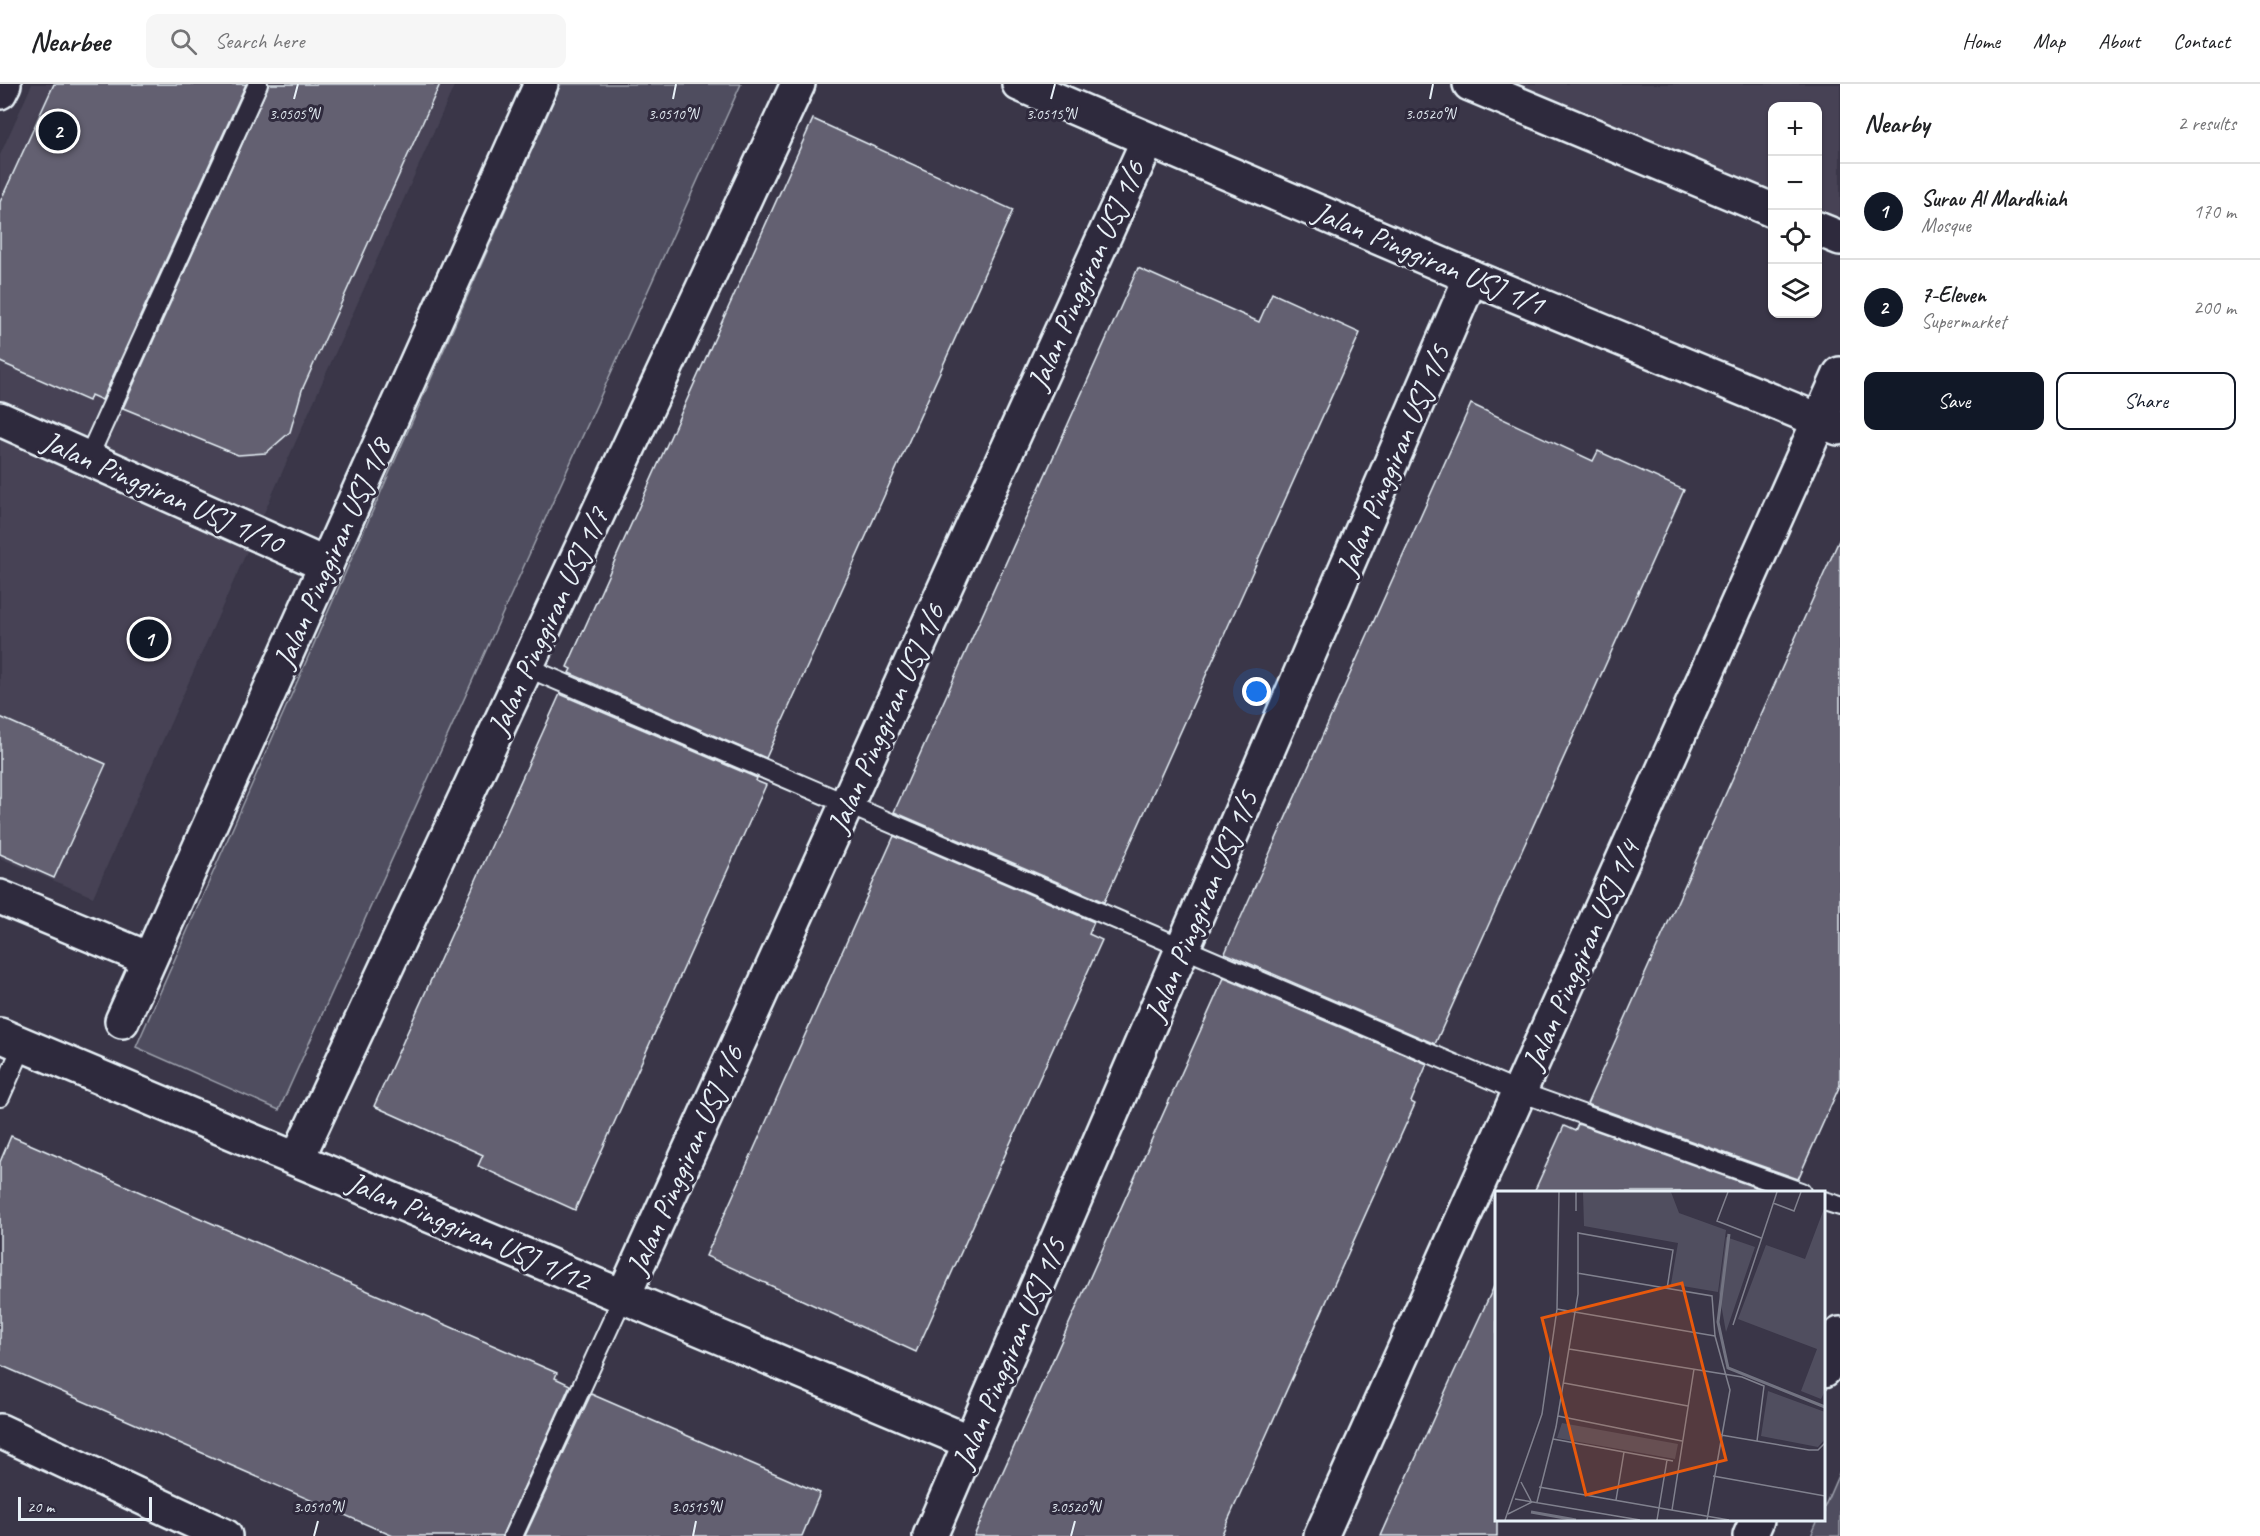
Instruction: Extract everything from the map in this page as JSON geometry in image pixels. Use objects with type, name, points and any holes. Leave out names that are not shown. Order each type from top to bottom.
[{"type":"street","points":[[0,92],[4,84]]},
{"type":"street","name":"Jalan Pinggiran USJ 1/8","points":[[122,1021],[541,84]]},
{"type":"street","name":"Jalan Pinggiran USJ 1/7","points":[[297,1159],[798,84]]},
{"type":"street","name":"Jalan Pinggiran USJ 1/1","points":[[1019,84],[1472,277],[1830,424]]},
{"type":"street","points":[[1470,84],[1768,208]]},
{"type":"street","name":"Jalan Pinggiran USJ 1/6","points":[[624,1295],[1148,140]]},
{"type":"street","points":[[1822,231],[1840,238]]},
{"type":"street","name":"Jalan Pinggiran USJ 1/5","points":[[930,1536],[1472,277]]},
{"type":"street","name":"Jalan Pinggiran USJ 1/4","points":[[1321,1536],[1520,1092],[1830,424],[1840,374]]},
{"type":"street","name":"Jalan Pinggiran USJ 1/10","points":[[0,419],[326,565]]},
{"type":"street","points":[[0,897],[149,959]]},
{"type":"street","name":"Jalan Pinggiran USJ 1/12","points":[[11,1040],[624,1295],[970,1443]]},
{"type":"street","points":[[1825,1368],[1840,1334]]},
{"type":"street","points":[[1825,1385],[1840,1392]]},
{"type":"street","points":[[0,1431],[225,1536]]},
{"type":"street","points":[[1750,1536],[1757,1521]]},
{"type":"lane","points":[[88,458],[258,84]]},
{"type":"lane","points":[[526,667],[1520,1092],[1798,1191]]},
{"type":"lane","points":[[0,1097],[11,1040]]},
{"type":"lane","points":[[1825,1201],[1840,1206]]},
{"type":"lane","points":[[513,1536],[624,1295]]},
{"type":"shaded area","points":[[32,84],[455,84],[93,897],[0,858],[0,155]]},
{"type":"shaded area","points":[[561,84],[741,84],[279,1110],[136,1047]]},
{"type":"shaded area","points":[[1508,84],[1840,84],[1840,223],[1822,216],[1822,102],[1768,102],[1768,193]]},
{"type":"shaded area","points":[[1840,1471],[1840,1536],[1811,1536],[1818,1521],[1825,1521],[1825,1506]]},
{"type":"building","points":[[54,84],[246,84],[102,400],[91,395],[89,401],[0,362],[0,202]]},
{"type":"building","points":[[269,84],[440,84],[302,390],[290,432],[266,453],[238,455],[123,408]]},
{"type":"building","points":[[813,119],[1013,210],[766,758],[569,673],[571,669],[567,667]]},
{"type":"building","points":[[1138,268],[1259,322],[1272,293],[1360,333],[1104,902],[894,812]]},
{"type":"building","points":[[1471,404],[1593,461],[1598,451],[1684,490],[1435,1044],[1225,953]]},
{"type":"building","points":[[1840,538],[1840,1085],[1798,1179],[1587,1104]]},
{"type":"building","points":[[560,694],[757,778],[756,781],[766,785],[575,1210],[478,1166],[483,1155],[374,1106]]},
{"type":"building","points":[[0,717],[106,764],[54,878],[0,854]]},
{"type":"building","points":[[894,836],[1094,922],[1089,934],[1102,940],[916,1352],[706,1256]]},
{"type":"building","points":[[1224,978],[1427,1064],[1411,1102],[1415,1104],[1221,1536],[974,1536]]},
{"type":"building","points":[[1578,1124],[1766,1191],[1534,1191],[1564,1126],[1575,1131]]},
{"type":"building","points":[[11,1136],[557,1373],[555,1378],[570,1385],[502,1536],[393,1536],[0,1365],[0,1162]]},
{"type":"building","points":[[1495,1284],[1495,1521],[1497,1521],[1497,1536],[1381,1536]]},
{"type":"building","points":[[591,1394],[820,1493],[802,1536],[525,1536]]},
{"type":"place","name":"7-Eleven","points":[[58,131]]},
{"type":"place","name":"Surau Al Mardhiah","points":[[149,639]]}]
